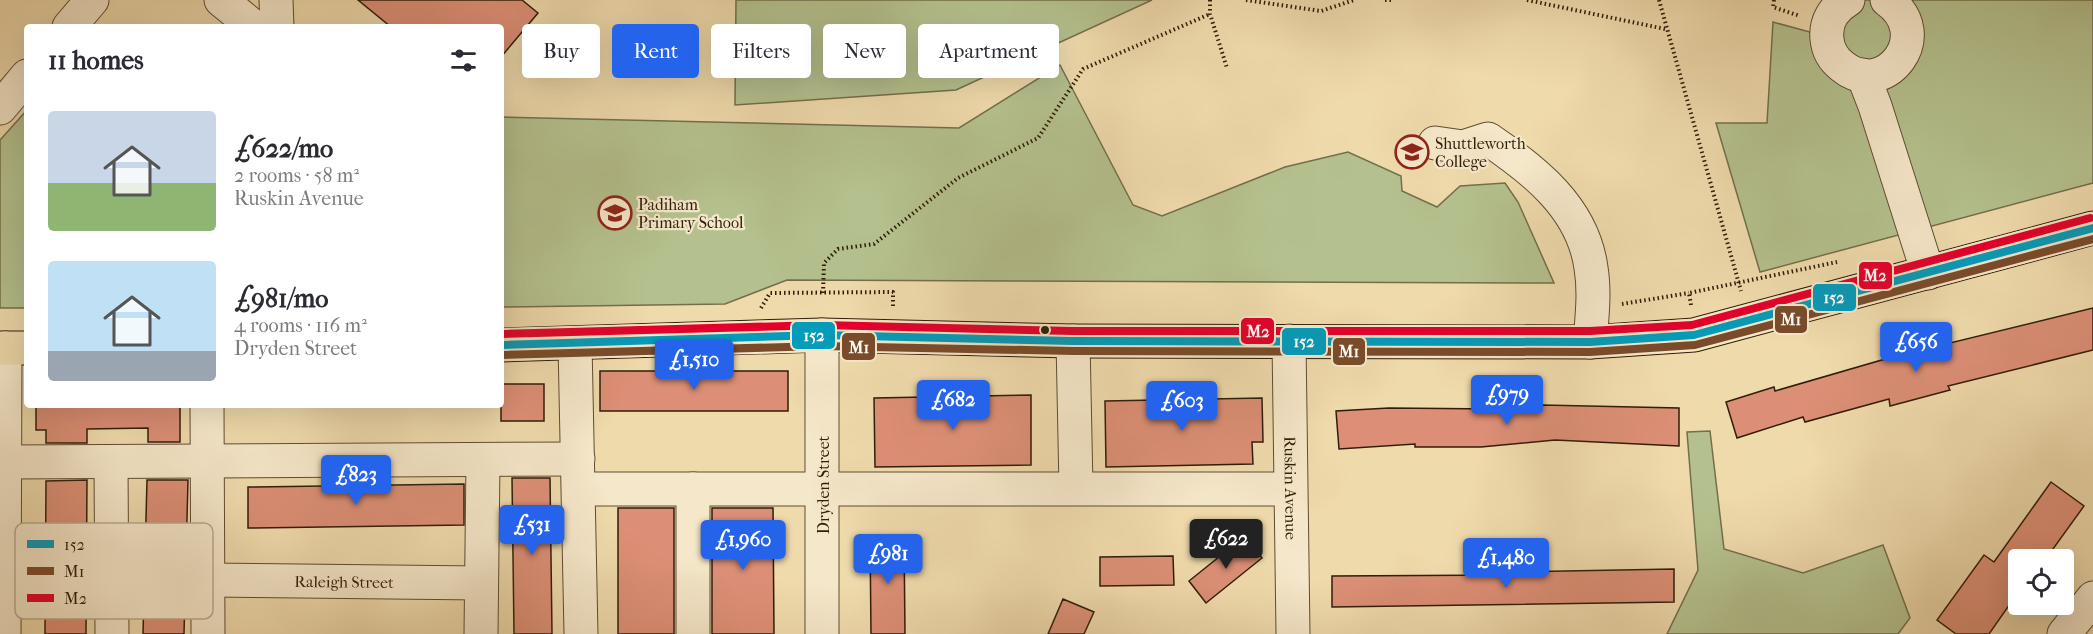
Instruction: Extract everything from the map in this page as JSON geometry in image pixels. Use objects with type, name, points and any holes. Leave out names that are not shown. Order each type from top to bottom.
[{"type":"main road","points":[[504,345],[822,335],[1073,341],[1590,342],[1694,335],[2093,228]]},
{"type":"street","points":[[72,24],[92,0]]},
{"type":"street","points":[[221,0],[250,24]]},
{"type":"street","points":[[276,0],[277,24]]},
{"type":"street","points":[[1846,0],[1832,15],[1827,38],[1836,62],[1846,70],[1863,75],[1883,73],[1895,65],[1908,42],[1904,16],[1887,0]]},
{"type":"street","points":[[1863,75],[1928,273]]},
{"type":"street","points":[[0,108],[24,80]]},
{"type":"street","points":[[1435,143],[1462,147],[1489,128],[1546,182],[1569,212],[1585,244],[1591,268],[1590,342]]},
{"type":"street","name":"Dryden Street","points":[[822,335],[822,634]]},
{"type":"street","points":[[1073,341],[1076,488]]},
{"type":"street","name":"Ruskin Avenue","points":[[1289,341],[1289,489],[1293,634]]},
{"type":"street","points":[[574,344],[579,474],[581,634]]},
{"type":"street","points":[[4,634],[3,481],[11,348]]},
{"type":"street","points":[[207,408],[208,523]]},
{"type":"street","points":[[3,481],[111,462],[483,461],[693,489],[1289,489]]},
{"type":"street","points":[[480,634],[483,461]]},
{"type":"street","points":[[111,462],[111,523]]},
{"type":"street","points":[[693,489],[693,634]]},
{"type":"street","name":"Raleigh Street","points":[[213,580],[481,583]]},
{"type":"street","points":[[2064,634],[2093,598]]},
{"type":"street","points":[[112,619],[112,634]]},
{"type":"path","points":[[1210,0],[1210,14],[1227,68]]},
{"type":"path","points":[[1246,0],[1321,11],[1354,0]]},
{"type":"path","points":[[1385,0],[1392,0]]},
{"type":"path","points":[[1527,0],[1665,29]]},
{"type":"path","points":[[1659,0],[1665,29],[1750,320]]},
{"type":"path","points":[[823,293],[824,263],[838,249],[874,244],[958,178],[1038,138],[1083,69],[1210,14]]},
{"type":"green space","points":[[736,0],[1152,0],[1059,43],[1059,24],[918,24],[918,78],[982,78],[956,90],[735,105],[735,78],[811,78],[811,24],[736,24]]},
{"type":"green space","points":[[1865,0],[2093,0],[2093,183],[1760,272],[1716,123],[1767,123],[1773,22],[1817,34]]},
{"type":"green space","points":[[1060,65],[1133,205],[1162,216],[1285,167],[1348,152],[1401,176],[1402,191],[1437,207],[1460,186],[1505,183],[1518,202],[1554,283],[787,280],[725,304],[504,307],[504,117],[959,128],[1039,78],[1059,78]]},
{"type":"green space","points":[[24,113],[24,308],[0,308],[0,140]]},
{"type":"green space","points":[[1710,431],[1724,549],[1803,573],[1883,545],[1910,618],[1898,634],[1667,634],[1698,570],[1687,432]]},
{"type":"building","points":[[358,0],[522,0],[538,13],[529,24],[522,24],[522,32],[504,53],[504,24],[387,24]]},
{"type":"building","points":[[2093,308],[2093,350],[1948,386],[1950,390],[1890,406],[1889,399],[1805,422],[1803,417],[1737,438],[1726,402],[1774,387],[1775,391],[1937,344],[1938,346]]},
{"type":"building","points":[[600,371],[788,371],[788,411],[600,411]]},
{"type":"building","points":[[504,384],[544,384],[544,421],[501,421],[501,408],[504,408]]},
{"type":"building","points":[[1031,395],[1031,465],[875,467],[874,398]]},
{"type":"building","points":[[1262,398],[1263,442],[1252,442],[1253,464],[1106,467],[1105,401]]},
{"type":"building","points":[[1542,405],[1679,408],[1679,446],[1555,440],[1481,447],[1415,447],[1415,444],[1339,449],[1336,411],[1389,408],[1496,409]]},
{"type":"building","points":[[36,408],[180,408],[180,442],[148,442],[148,428],[87,429],[87,443],[46,443],[46,430],[36,430]]},
{"type":"building","points":[[512,478],[550,478],[552,634],[514,634]]},
{"type":"building","points":[[87,480],[87,523],[46,523],[46,481]]},
{"type":"building","points":[[147,480],[188,480],[187,523],[146,523]]},
{"type":"building","points":[[2051,482],[2084,506],[2053,549],[2008,549],[2008,607],[1989,634],[1956,634],[1937,620],[1984,555],[1994,562]]},
{"type":"building","points":[[464,484],[464,525],[248,528],[248,487]]},
{"type":"building","points":[[618,508],[674,508],[674,634],[618,634]]},
{"type":"building","points":[[712,508],[773,508],[774,634],[712,634]]},
{"type":"building","points":[[904,535],[905,634],[871,634],[870,536]]},
{"type":"building","points":[[1245,536],[1262,558],[1206,603],[1189,581]]},
{"type":"building","points":[[1173,556],[1174,585],[1100,586],[1100,557]]},
{"type":"building","points":[[1674,569],[1674,602],[1332,607],[1332,576],[1511,575],[1511,572]]},
{"type":"building","points":[[1063,599],[1094,612],[1084,634],[1048,634]]},
{"type":"building","points":[[45,619],[86,619],[86,634],[45,634]]},
{"type":"building","points":[[143,619],[184,619],[184,634],[143,634]]},
{"type":"transit line","name":"M2","points":[[504,334],[822,325],[1073,331],[1590,331],[1692,325],[2090,218]]},
{"type":"transit line","name":"152","points":[[504,345],[822,335],[1073,341],[1590,342],[1694,335],[2093,228]]},
{"type":"transit line","name":"M1","points":[[504,355],[822,346],[1073,351],[1590,352],[1695,345],[2093,239]]},
{"type":"place","name":"Shuttleworth College","points":[[1412,152]]},
{"type":"place","name":"Padiham Primary School","points":[[615,213]]}]
